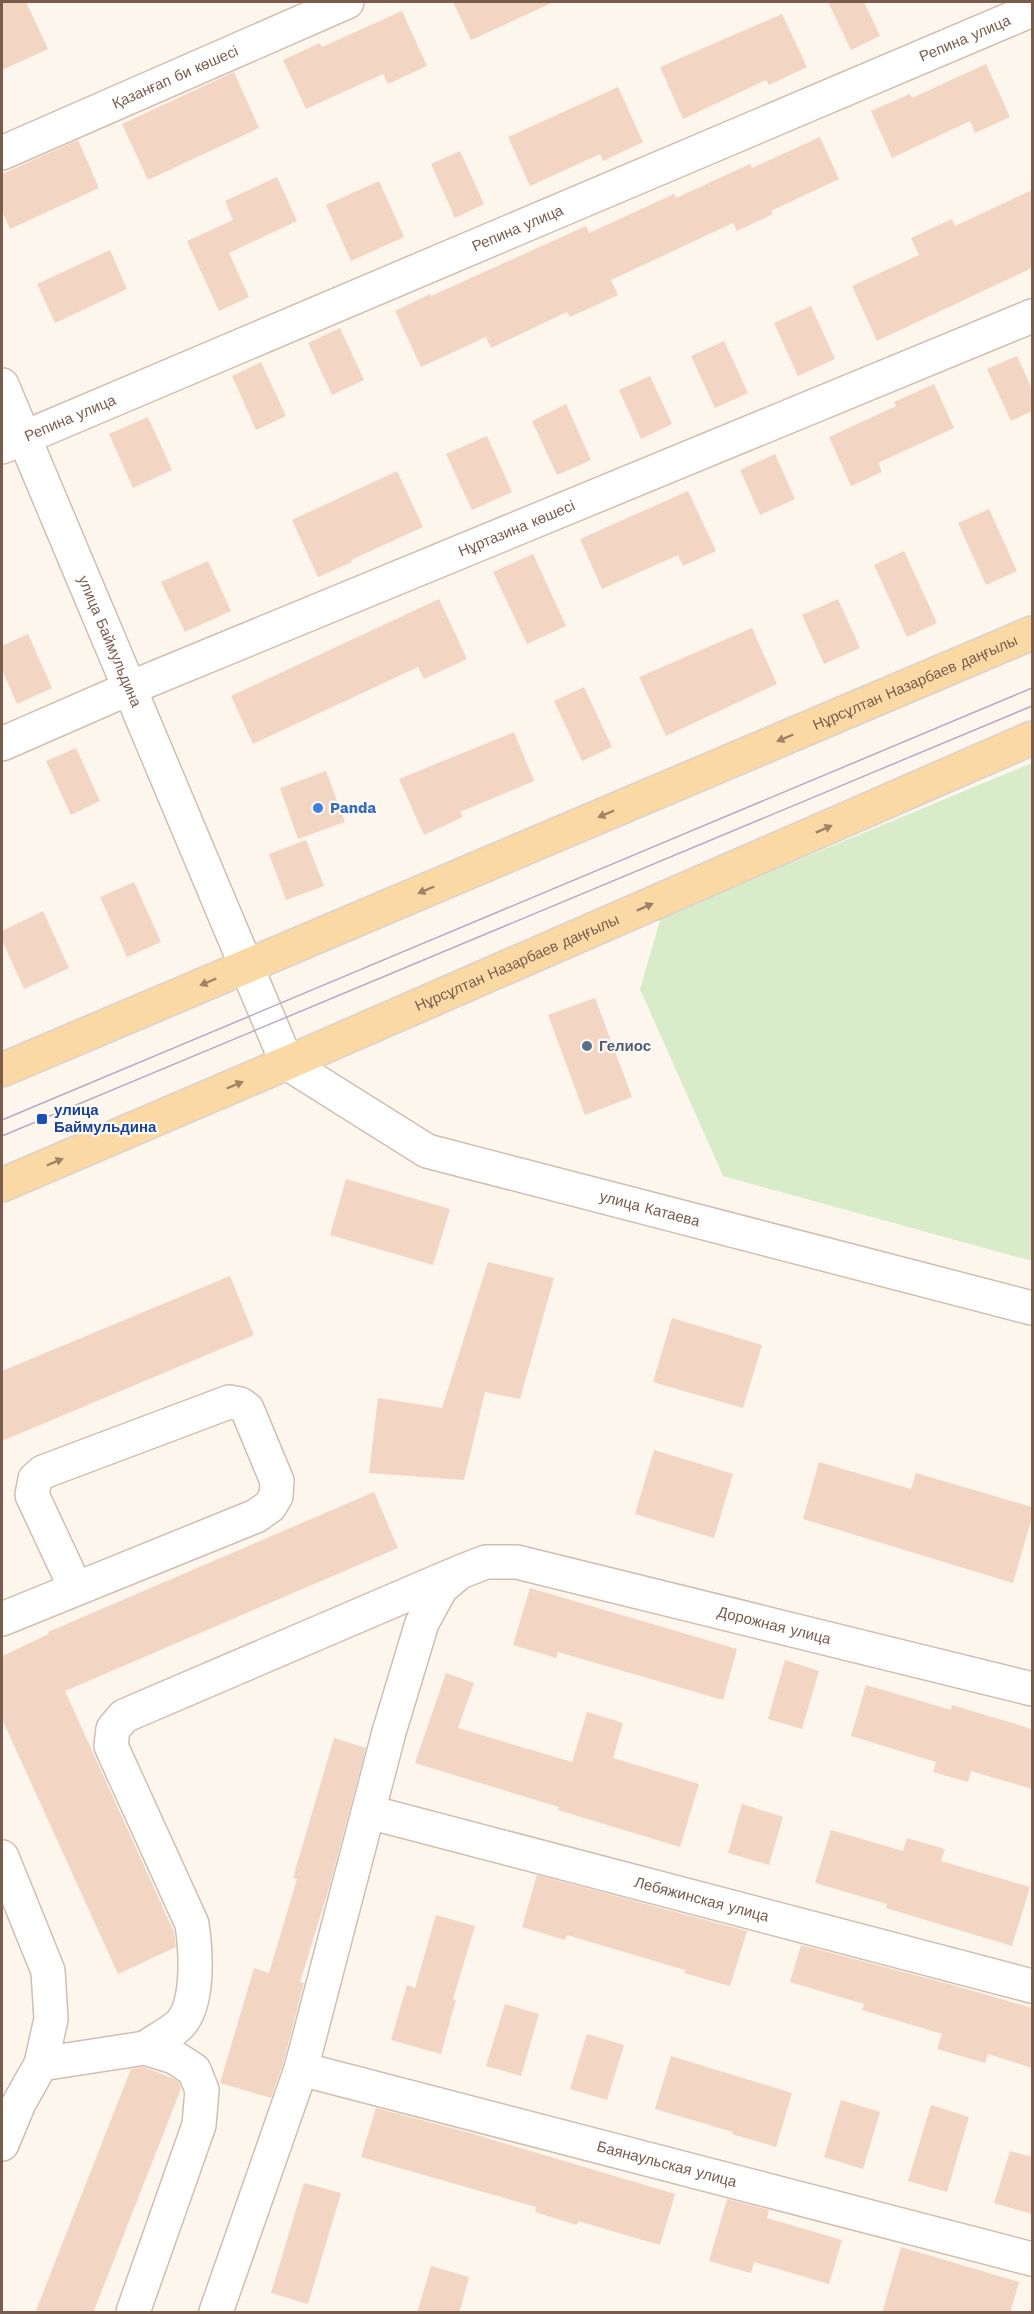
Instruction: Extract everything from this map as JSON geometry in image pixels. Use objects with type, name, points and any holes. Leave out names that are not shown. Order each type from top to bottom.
[{"type":"main road","name":"Нұрсұлтан Назарбаев даңғылы","points":[[2,1070],[1032,633]]},
{"type":"main road","name":"Нұрсұлтан Назарбаев даңғылы","points":[[2,1185],[1032,738]]},
{"type":"street","name":"Қазанғап би көшесі","points":[[2,153],[347,2]]},
{"type":"street","name":"Репина улица","points":[[13,442],[1032,10]]},
{"type":"street","name":"Нұртазина көшесі","points":[[2,744],[130,688],[1032,316]]},
{"type":"street","name":"улица Баймульдина","points":[[2,385],[13,442],[130,688],[287,1063]]},
{"type":"street","name":"улица Катаева","points":[[287,1063],[427,1150],[1032,1308]]},
{"type":"street","points":[[2,1619],[76,1589],[256,1516],[270,1506],[276,1496],[278,1481],[247,1409],[240,1404],[229,1402],[43,1472],[35,1479],[32,1496],[76,1589]]},
{"type":"street","name":"Дорожная улица","points":[[145,2048],[179,2026],[192,2000],[196,1955],[192,1924],[111,1746],[113,1729],[124,1716],[460,1572],[486,1562],[517,1562],[1032,1689]]},
{"type":"street","points":[[216,2313],[300,2069],[389,1732],[422,1623],[441,1588],[460,1572]]},
{"type":"street","name":"Лебяжинская улица","points":[[369,1812],[1032,1986]]},
{"type":"street","points":[[2,1857],[48,1971],[51,2019],[41,2064],[10,2106],[2,2144]]},
{"type":"street","points":[[41,2064],[145,2048],[174,2057],[194,2070],[202,2090],[199,2126],[133,2313]]},
{"type":"street","name":"Баянаульская улица","points":[[300,2069],[1032,2259]]},
{"type":"green space","points":[[1032,763],[1032,1261],[723,1176],[640,989],[661,917]]},
{"type":"building","points":[[2,2],[26,2],[48,49],[2,70]]},
{"type":"building","points":[[453,2],[554,2],[471,40]]},
{"type":"building","points":[[828,2],[864,2],[880,36],[851,50]]},
{"type":"building","points":[[402,11],[427,66],[388,84],[383,74],[306,109],[283,60],[320,43],[322,47]]},
{"type":"building","points":[[782,14],[807,67],[769,85],[766,80],[683,119],[660,67]]},
{"type":"building","points":[[986,64],[1010,117],[975,133],[970,121],[892,158],[871,111],[910,94],[912,98]]},
{"type":"building","points":[[234,72],[259,128],[148,180],[122,124]]},
{"type":"building","points":[[618,87],[643,142],[603,161],[600,154],[530,186],[508,137]]},
{"type":"building","points":[[820,137],[839,179],[771,211],[773,214],[737,231],[733,223],[611,280],[618,295],[570,317],[567,312],[491,348],[486,337],[421,367],[395,311],[586,226],[589,233],[674,194],[676,198],[750,164],[752,168]]},
{"type":"building","points":[[78,140],[99,188],[10,229],[2,211],[2,174]]},
{"type":"building","points":[[460,151],[484,204],[455,218],[431,164]]},
{"type":"building","points":[[277,177],[297,221],[229,253],[249,297],[219,311],[187,241],[233,220],[225,201]]},
{"type":"building","points":[[379,181],[404,237],[351,261],[326,205]]},
{"type":"building","points":[[1032,190],[1032,268],[877,341],[852,286],[919,255],[911,238],[952,219],[955,226]]},
{"type":"building","points":[[110,250],[127,289],[55,323],[37,284]]},
{"type":"building","points":[[811,306],[835,359],[798,376],[774,323]]},
{"type":"building","points":[[340,328],[364,380],[332,395],[308,343]]},
{"type":"building","points":[[724,341],[748,393],[715,408],[691,356]]},
{"type":"building","points":[[1017,356],[1032,389],[1032,411],[1011,421],[987,369]]},
{"type":"building","points":[[261,362],[286,416],[256,430],[232,376]]},
{"type":"building","points":[[650,376],[672,424],[641,439],[619,390]]},
{"type":"building","points":[[934,384],[954,428],[878,463],[882,472],[851,486],[829,437],[896,406],[894,402]]},
{"type":"building","points":[[566,404],[591,460],[557,475],[532,421]]},
{"type":"building","points":[[148,417],[172,470],[133,488],[109,434]]},
{"type":"building","points":[[487,436],[512,492],[472,510],[446,454]]},
{"type":"building","points":[[775,454],[795,499],[760,515],[740,470]]},
{"type":"building","points":[[397,471],[423,527],[318,577],[292,520]]},
{"type":"building","points":[[688,491],[716,551],[683,566],[678,555],[602,589],[580,539]]},
{"type":"building","points":[[989,509],[1017,571],[986,585],[958,523]]},
{"type":"building","points":[[904,551],[937,623],[907,637],[874,565]]},
{"type":"building","points":[[533,554],[566,626],[527,644],[493,572]]},
{"type":"building","points":[[208,561],[231,611],[185,632],[161,582]]},
{"type":"building","points":[[439,599],[467,659],[424,679],[418,667],[253,744],[231,696]]},
{"type":"building","points":[[838,599],[860,648],[824,664],[802,615]]},
{"type":"building","points":[[752,628],[777,684],[666,736],[639,677]]},
{"type":"building","points":[[28,634],[52,688],[17,704],[2,670],[2,646]]},
{"type":"building","points":[[584,687],[612,747],[582,761],[554,701]]},
{"type":"building","points":[[514,732],[534,781],[460,812],[463,817],[424,835],[399,779]]},
{"type":"building","points":[[76,748],[100,801],[71,815],[46,761]]},
{"type":"building","points":[[326,771],[345,822],[298,839],[280,788]]},
{"type":"building","points":[[306,840],[324,886],[286,900],[269,854]]},
{"type":"building","points":[[134,882],[161,942],[127,957],[100,897]]},
{"type":"building","points":[[43,911],[69,968],[24,989],[2,940],[2,931]]},
{"type":"building","points":[[595,998],[632,1097],[585,1115],[548,1015]]},
{"type":"building","points":[[346,1179],[450,1209],[433,1265],[330,1235]]},
{"type":"building","points":[[488,1262],[554,1278],[520,1399],[485,1392],[464,1480],[369,1473],[378,1398],[442,1408]]},
{"type":"building","points":[[230,1276],[254,1335],[2,1441],[2,1371]]},
{"type":"building","points":[[672,1318],[762,1345],[743,1408],[653,1382]]},
{"type":"building","points":[[654,1450],[733,1474],[714,1538],[635,1514]]},
{"type":"building","points":[[819,1462],[911,1489],[916,1473],[1032,1507],[1032,1517],[1013,1583],[803,1519]]},
{"type":"building","points":[[374,1492],[398,1548],[65,1691],[174,1932],[176,1947],[118,1974],[2,1719],[2,1656],[49,1634],[48,1632]]},
{"type":"building","points":[[530,1588],[737,1649],[723,1700],[558,1652],[556,1658],[513,1645]]},
{"type":"building","points":[[785,1660],[819,1671],[802,1729],[768,1719]]},
{"type":"building","points":[[446,1673],[474,1683],[458,1728],[572,1762],[587,1712],[623,1723],[613,1758],[699,1784],[680,1847],[415,1763]]},
{"type":"building","points":[[866,1685],[951,1710],[952,1705],[1032,1729],[1032,1789],[971,1771],[968,1782],[933,1772],[936,1762],[851,1736]]},
{"type":"building","points":[[334,1738],[366,1748],[329,1888],[300,1982],[304,1983],[283,2064],[271,2098],[220,2083],[254,1968],[269,1973],[297,1879],[293,1878]]},
{"type":"building","points":[[742,1804],[783,1817],[769,1865],[728,1853]]},
{"type":"building","points":[[831,1830],[903,1851],[907,1838],[945,1849],[941,1861],[1030,1887],[1012,1946],[886,1908],[887,1904],[815,1883]]},
{"type":"building","points":[[537,1875],[747,1931],[730,1986],[684,1973],[685,1970],[567,1935],[565,1940],[522,1927]]},
{"type":"building","points":[[436,1915],[475,1926],[453,1999],[456,2000],[441,2054],[391,2040],[407,1985],[415,1988]]},
{"type":"building","points":[[801,1945],[1032,2008],[1032,2068],[988,2054],[985,2063],[937,2049],[942,2034],[862,2010],[864,2004],[790,1982]]},
{"type":"building","points":[[505,2004],[539,2014],[521,2076],[486,2066]]},
{"type":"building","points":[[587,2034],[624,2045],[607,2100],[570,2089]]},
{"type":"building","points":[[671,2056],[792,2093],[776,2147],[655,2109]]},
{"type":"building","points":[[144,2067],[174,2079],[179,2082],[181,2089],[93,2313],[35,2313],[131,2069]]},
{"type":"building","points":[[841,2100],[880,2112],[863,2169],[824,2157]]},
{"type":"building","points":[[931,2105],[969,2117],[947,2192],[908,2181]]},
{"type":"building","points":[[376,2108],[470,2133],[675,2194],[660,2245],[578,2221],[577,2225],[535,2212],[536,2207],[361,2157]]},
{"type":"building","points":[[1010,2151],[1032,2157],[1032,2214],[994,2203]]},
{"type":"building","points":[[304,2183],[341,2193],[308,2304],[271,2293]]},
{"type":"building","points":[[727,2199],[769,2210],[767,2218],[842,2240],[829,2284],[754,2262],[751,2273],[709,2261]]},
{"type":"building","points":[[901,2247],[1019,2282],[1010,2313],[882,2313]]},
{"type":"building","points":[[431,2266],[469,2277],[459,2313],[417,2313]]},
{"type":"tram line","points":[[2,1120],[1032,688]]},
{"type":"tram line","points":[[2,1136],[1032,706]]},
{"type":"place","name":"Panda","points":[[318,808]]},
{"type":"place","name":"Гелиос","points":[[587,1046]]},
{"type":"place","name":"улица Баймульдина","points":[[42,1119]]}]
